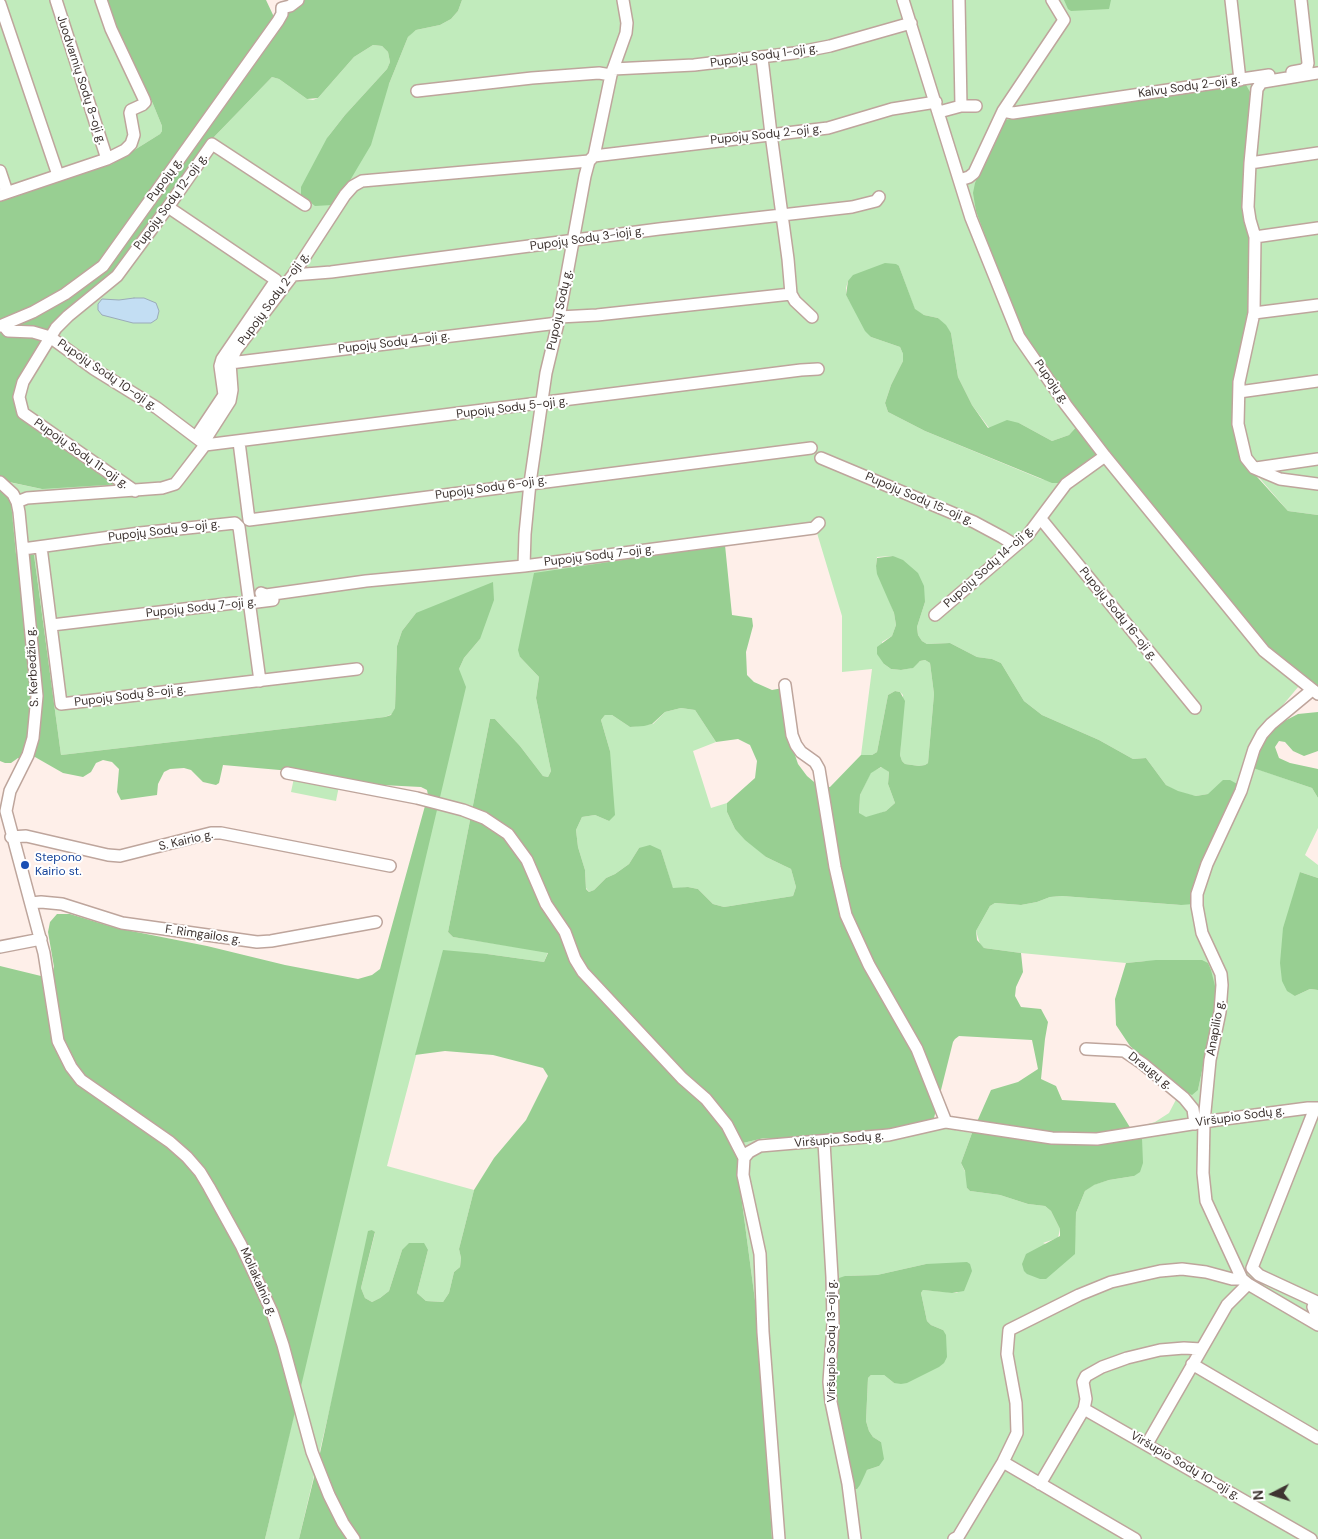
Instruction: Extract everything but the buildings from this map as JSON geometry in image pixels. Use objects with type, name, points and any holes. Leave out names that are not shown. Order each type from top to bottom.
[{"type":"street","name":"Juodvarnių Sodų 8-oji g.","points":[[56,0],[107,159]]},
{"type":"street","points":[[0,171],[4,193],[107,159],[125,150],[131,144],[134,135],[130,113],[131,110],[144,102],[111,29],[101,0]]},
{"type":"street","name":"Pupojų g.","points":[[2,326],[66,294],[103,266],[278,21],[282,14],[280,4],[290,6],[298,0]]},
{"type":"street","name":"Pupojų Sodų g.","points":[[524,566],[524,534],[540,404],[574,241],[581,196],[612,72],[626,34],[627,23],[623,0]]},
{"type":"street","name":"Pupojų g.","points":[[904,0],[971,218],[1019,337],[1066,405],[1105,456],[1264,651],[1315,692]]},
{"type":"street","points":[[959,0],[961,106]]},
{"type":"street","points":[[960,180],[974,173],[1003,111],[1064,20],[1052,0]]},
{"type":"street","points":[[1231,0],[1240,80]]},
{"type":"street","name":"Kalvų Sodų 2-oji g.","points":[[1003,111],[1013,113],[1303,70],[1307,67],[1308,63],[1301,0]]},
{"type":"street","points":[[0,4],[58,175]]},
{"type":"street","name":"Pupojų Sodų 1-oji g.","points":[[417,91],[532,78],[599,74],[762,58],[830,46],[911,23]]},
{"type":"street","points":[[762,58],[791,294],[795,301],[812,318]]},
{"type":"street","points":[[1318,73],[1263,82],[1260,83],[1257,89],[1250,163],[1248,213],[1256,237],[1254,314],[1241,373],[1238,424],[1246,458],[1254,468],[1280,479],[1318,484]]},
{"type":"street","points":[[937,107],[976,106]]},
{"type":"street","name":"Pupojų Sodų 2-oji g.","points":[[230,363],[242,341],[293,275],[345,195],[362,181],[592,158],[828,128],[892,109],[937,107]]},
{"type":"street","name":"Pupojų Sodų 12-oji g.","points":[[50,337],[68,316],[117,276],[212,144],[305,205]]},
{"type":"street","points":[[1250,163],[1318,153]]},
{"type":"street","name":"Pupojų Sodų 3-ioji g.","points":[[293,275],[331,272],[852,207],[876,201],[879,197]]},
{"type":"street","points":[[168,207],[276,280],[222,359],[220,366],[224,395],[196,437]]},
{"type":"street","points":[[1256,237],[1318,228]]},
{"type":"street","name":"Pupojų Sodų 4-oji g.","points":[[230,363],[597,315],[791,294]]},
{"type":"street","points":[[1254,314],[1318,305]]},
{"type":"street","name":"Pupojų Sodų 10-oji g.","points":[[2,326],[8,331],[33,332],[50,337],[94,369],[156,408],[196,437],[205,446]]},
{"type":"street","name":"Pupojų Sodų 11-oji g.","points":[[50,337],[23,382],[19,397],[24,413],[135,491]]},
{"type":"street","points":[[0,482],[13,494],[17,502],[27,498],[135,491],[162,488],[175,484],[205,446],[205,440],[232,396],[230,363]]},
{"type":"street","name":"Pupojų Sodų 5-oji g.","points":[[205,446],[818,369]]},
{"type":"street","points":[[1239,392],[1318,381]]},
{"type":"street","name":"Pupojų Sodų 6-oji g.","points":[[239,442],[249,520],[811,448]]},
{"type":"street","name":"Pupojų Sodų 14-oji g.","points":[[935,615],[1027,536],[1066,484],[1105,456]]},
{"type":"street","name":"Pupojų Sodų 15-oji g.","points":[[821,458],[974,522],[1015,545]]},
{"type":"street","points":[[1254,468],[1318,459]]},
{"type":"street","name":"S. Kerbedžio g.","points":[[17,502],[37,696],[33,738],[28,755],[10,791],[3,811],[48,967],[50,994],[58,1041],[71,1067],[81,1080]]},
{"type":"street","name":"Pupojų Sodų 16-oji g.","points":[[1041,519],[1195,708]]},
{"type":"street","name":"Pupojų Sodų 9-oji g.","points":[[23,549],[140,533],[235,523],[239,527],[260,681]]},
{"type":"street","name":"Pupojų Sodų 7-oji g.","points":[[261,593],[266,595],[377,580],[524,566],[814,528],[818,523]]},
{"type":"street","name":"Pupojų Sodų 8-oji g.","points":[[41,547],[61,704],[357,669]]},
{"type":"street","name":"Pupojų Sodų 7-oji g.","points":[[52,625],[234,603],[249,603],[372,586],[377,580]]},
{"type":"street","points":[[785,685],[792,735],[796,745],[819,768],[835,868],[846,915],[870,965],[917,1049],[946,1122]]},
{"type":"street","name":"Anapilio g.","points":[[1245,1282],[1206,1201],[1200,1123],[1220,1012],[1222,984],[1221,974],[1198,920],[1197,894],[1207,864],[1241,792],[1254,750],[1262,734],[1271,724],[1315,692]]},
{"type":"street","points":[[287,772],[417,798],[463,810],[484,818],[508,834],[527,860],[546,904],[565,932],[575,959],[583,972],[682,1078],[706,1099],[726,1125],[744,1158],[743,1175],[760,1254],[763,1332],[779,1539]]},
{"type":"street","name":"S. Kairio g.","points":[[12,837],[26,836],[108,855],[120,856],[211,833],[221,833],[390,866]]},
{"type":"street","name":"F. Rimgailos g.","points":[[31,903],[62,904],[122,923],[257,942],[376,922]]},
{"type":"street","points":[[0,946],[40,940]]},
{"type":"street","name":"Draugų g.","points":[[1086,1049],[1124,1050],[1184,1098],[1193,1109],[1200,1123]]},
{"type":"street","name":"Moliakalnio g.","points":[[81,1080],[170,1142],[187,1157],[210,1187],[241,1245],[272,1312],[283,1344],[312,1452],[342,1523],[354,1539]]},
{"type":"street","points":[[1317,1108],[1252,1268],[1259,1274],[1317,1299],[1313,1307],[1318,1314]]},
{"type":"street","name":"Viršupio Sodų g.","points":[[744,1158],[749,1152],[760,1146],[889,1135],[946,1122],[1068,1140],[1097,1139],[1317,1108]]},
{"type":"street","name":"Viršupio Sodų 13-oji g.","points":[[824,1142],[833,1324],[829,1382],[856,1539]]},
{"type":"street","points":[[958,1538],[1003,1462],[1017,1434],[1016,1403],[1007,1354],[1009,1330],[1079,1295],[1111,1282],[1160,1271],[1182,1269],[1206,1272],[1245,1282],[1318,1325]]},
{"type":"street","points":[[1146,1444],[1231,1300],[1245,1282]]},
{"type":"street","points":[[1291,1308],[1300,1293]]},
{"type":"street","points":[[1040,1484],[1084,1409],[1086,1399],[1083,1378],[1102,1367],[1126,1358],[1160,1350],[1184,1348],[1201,1350]]},
{"type":"street","points":[[1192,1364],[1318,1438]]},
{"type":"street","name":"Viršupio Sodų 10-oji g.","points":[[1084,1409],[1311,1539]]},
{"type":"street","points":[[1003,1462],[1135,1539]]},
{"type":"street","points":[[342,1523],[346,1539]]},
{"type":"green space","points":[[0,0],[104,0],[153,104],[162,126],[160,134],[112,164],[0,201]]},
{"type":"green space","points":[[104,0],[266,0],[274,17],[278,18],[301,0],[462,0],[458,11],[451,19],[440,25],[416,30],[408,37],[389,84],[371,145],[339,199],[332,205],[315,206],[301,195],[301,187],[327,138],[345,115],[387,69],[390,62],[388,52],[382,46],[373,45],[354,57],[318,98],[307,99],[279,79],[272,77],[214,137],[120,266],[59,318],[16,382],[14,403],[22,417],[121,484],[42,489],[9,482],[16,554],[34,555],[61,755],[391,715],[395,708],[397,646],[402,631],[416,613],[493,582],[494,600],[480,639],[464,658],[459,669],[466,687],[265,1539],[0,1539],[0,966],[41,976],[53,971],[54,967],[48,932],[50,922],[57,914],[70,914],[116,928],[207,946],[285,965],[358,979],[372,975],[380,969],[428,795],[427,790],[421,787],[382,785],[291,771],[223,765],[219,783],[216,785],[203,782],[191,770],[184,768],[170,769],[164,772],[158,784],[157,795],[121,800],[117,792],[119,769],[112,762],[103,760],[96,763],[91,772],[83,777],[63,773],[35,757],[18,758],[11,763],[0,761],[0,201],[112,164],[162,131],[162,126],[153,104]]},
{"type":"green space","points":[[462,0],[1318,0],[1318,515],[1288,511],[1242,458],[1237,369],[1248,309],[1251,242],[1243,215],[1250,92],[1021,333],[1081,416],[1078,425],[1069,435],[1052,441],[1019,423],[989,428],[972,405],[958,377],[951,333],[938,318],[924,315],[915,310],[899,266],[848,281],[846,295],[871,337],[900,347],[903,354],[903,361],[891,385],[885,403],[888,412],[925,431],[1041,479],[1060,483],[1108,450],[1247,625],[1304,680],[1272,718],[1251,767],[1312,788],[1318,798],[1318,828],[1305,855],[1318,865],[1318,878],[1300,872],[1295,996],[1310,989],[1318,990],[1318,1539],[772,1539],[760,1338],[737,1159],[743,1143],[764,1138],[784,1140],[932,1126],[972,1133],[961,1163],[967,1176],[967,1188],[970,1191],[1000,1195],[1028,1204],[1045,1206],[1051,1211],[1060,1229],[1058,1238],[1043,1243],[1074,1254],[1076,1213],[1085,1191],[1093,1185],[1109,1180],[1134,1176],[1131,1129],[1155,1122],[1169,1113],[1181,1090],[1198,1090],[1216,1004],[1145,961],[1126,963],[1021,953],[984,948],[980,944],[976,931],[990,906],[995,903],[1021,905],[1050,897],[1062,896],[1181,905],[1208,794],[1196,796],[1178,792],[1166,785],[1146,758],[1133,759],[1099,740],[1042,715],[1024,701],[1001,663],[992,659],[977,657],[950,643],[927,644],[922,641],[918,635],[917,627],[925,602],[893,556],[877,557],[876,566],[894,613],[896,625],[892,636],[882,642],[884,664],[891,669],[901,670],[912,668],[920,661],[925,660],[930,663],[934,694],[928,763],[919,766],[905,764],[902,761],[900,755],[903,695],[895,691],[888,695],[877,752],[872,755],[861,755],[872,669],[842,672],[842,616],[817,533],[725,545],[520,657],[539,677],[536,698],[551,771],[548,777],[543,776],[520,746],[495,719],[490,719],[448,932],[453,937],[548,952],[544,962],[487,954],[426,1018],[387,1166],[474,1190],[459,1249],[460,1267],[454,1272],[449,1293],[443,1302],[426,1301],[417,1293],[428,1250],[402,1250],[389,1291],[372,1302],[365,1298],[361,1288],[375,1233],[372,1230],[299,1539],[265,1539],[459,669],[464,658],[480,639],[416,613],[402,631],[397,646],[395,708],[392,714],[385,717],[61,755],[34,555],[16,554],[8,482],[42,489],[22,417],[14,403],[16,382],[59,318],[120,266],[214,137],[272,77],[279,79],[307,99],[313,100],[318,98],[354,57],[373,45],[382,46],[388,52],[390,62],[387,69],[345,115],[327,138],[389,84],[408,37],[412,33],[416,30],[440,25],[451,19],[458,11]],"holes":[[[926,1264],[958,1293],[923,1290],[921,1293],[927,1321],[931,1325],[943,1330],[894,1383],[884,1375],[871,1375],[868,1378],[866,1421],[873,1437],[881,1442],[879,1466],[867,1470],[863,1477],[852,1484],[846,1447],[845,1276],[877,1275]]]},
{"type":"green space","points":[[1064,0],[1111,0],[1109,9],[1071,11]]},
{"type":"green space","points":[[1239,82],[1246,85],[1250,92],[1243,215],[1251,242],[1248,309],[1237,369],[1235,418],[1249,468],[1288,511],[1318,515],[1318,690],[1266,645],[1247,625],[1108,450],[1060,483],[1052,483],[925,431],[888,412],[885,403],[891,385],[903,361],[903,354],[900,347],[871,337],[865,331],[846,295],[848,281],[853,275],[885,263],[896,264],[899,266],[915,309],[924,315],[938,318],[951,333],[958,377],[972,405],[988,428],[1007,420],[1019,423],[1052,441],[1069,435],[1078,425],[1081,416],[1021,333],[976,211],[973,193],[975,183],[1001,123],[1004,120]]},
{"type":"green space","points":[[725,545],[732,615],[752,618],[753,626],[746,652],[747,675],[754,682],[772,690],[783,688],[790,740],[798,764],[807,776],[820,787],[830,787],[861,755],[872,755],[877,752],[888,695],[895,691],[900,692],[905,701],[900,755],[902,761],[905,764],[919,766],[928,763],[934,694],[930,663],[925,660],[920,661],[913,668],[891,669],[884,664],[877,654],[877,647],[892,636],[896,625],[894,613],[877,574],[877,558],[893,556],[903,560],[918,573],[924,586],[925,602],[917,627],[918,635],[922,641],[927,644],[950,643],[977,657],[992,659],[1001,663],[1024,701],[1042,715],[1099,740],[1133,759],[1146,758],[1166,785],[1178,791],[1196,796],[1208,794],[1223,780],[1230,780],[1239,785],[1193,904],[1181,905],[1062,896],[1050,897],[1021,905],[995,903],[990,906],[976,931],[977,940],[984,948],[1021,953],[1023,972],[1016,987],[1015,996],[1021,1007],[1041,1009],[1048,1022],[1041,1079],[1056,1086],[1062,1100],[1115,1103],[1131,1129],[1142,1138],[1143,1163],[1140,1172],[1134,1176],[1109,1180],[1094,1185],[1085,1191],[1076,1213],[1075,1254],[1046,1279],[1040,1279],[1027,1274],[1022,1264],[1026,1254],[1060,1236],[1060,1229],[1051,1211],[1045,1206],[1028,1204],[1000,1195],[970,1191],[967,1188],[965,1171],[961,1163],[991,1090],[1018,1082],[1038,1069],[1032,1040],[959,1036],[955,1039],[932,1126],[784,1140],[764,1138],[743,1143],[737,1159],[760,1338],[772,1539],[299,1539],[320,1453],[368,1231],[372,1230],[375,1232],[361,1288],[365,1298],[372,1302],[389,1291],[402,1250],[409,1243],[424,1243],[428,1250],[417,1293],[426,1301],[443,1302],[449,1293],[454,1272],[460,1267],[459,1249],[474,1190],[494,1158],[526,1120],[548,1076],[543,1068],[493,1055],[445,1051],[415,1055],[443,950],[544,962],[548,953],[453,937],[448,932],[490,719],[495,719],[520,746],[543,776],[548,777],[551,771],[536,698],[539,677],[520,657],[518,650],[534,573]],"holes":[[[681,708],[695,710],[716,742],[738,739],[750,745],[757,761],[755,778],[727,803],[727,812],[735,829],[745,840],[766,857],[791,869],[796,887],[793,896],[724,907],[713,904],[698,889],[688,887],[673,888],[661,850],[650,845],[639,848],[629,864],[606,878],[594,890],[589,892],[586,889],[585,870],[578,847],[576,830],[582,817],[595,815],[609,821],[615,815],[610,751],[601,720],[605,715],[612,715],[630,727],[644,726],[652,724],[665,712]],[[881,767],[889,772],[888,784],[895,803],[886,811],[866,817],[859,813],[860,795],[871,773]]]},
{"type":"green space","points":[[681,708],[695,710],[716,742],[693,751],[711,808],[727,803],[727,812],[735,829],[766,857],[791,869],[796,887],[793,896],[724,907],[713,904],[698,889],[688,887],[673,889],[661,850],[639,848],[629,864],[606,878],[594,890],[589,892],[586,888],[585,870],[578,847],[576,830],[582,817],[595,815],[609,821],[610,751],[601,720],[605,715],[612,715],[630,727],[653,724],[665,712]]},
{"type":"green space","points":[[1318,712],[1318,751],[1304,756],[1293,751],[1285,742],[1279,741],[1275,747],[1279,758],[1290,763],[1318,769],[1318,798],[1312,788],[1250,767],[1259,746],[1273,727],[1298,714]]},
{"type":"green space","points":[[882,767],[889,772],[888,784],[895,803],[886,811],[867,818],[859,814],[860,795],[871,772]]},
{"type":"green space","points":[[294,778],[339,786],[336,801],[291,792]]},
{"type":"green space","points":[[1300,872],[1318,878],[1318,990],[1310,989],[1295,996],[1287,991],[1282,981],[1280,963],[1283,928]]},
{"type":"green space","points":[[1156,960],[1202,960],[1208,963],[1211,970],[1216,990],[1216,1004],[1198,1090],[1192,1095],[1181,1090],[1130,1046],[1116,1025],[1115,999],[1126,963]]},
{"type":"green space","points":[[967,1262],[970,1264],[972,1271],[964,1291],[952,1293],[923,1290],[921,1293],[927,1321],[931,1325],[943,1330],[946,1335],[947,1357],[944,1363],[907,1383],[894,1383],[884,1375],[871,1375],[868,1378],[866,1421],[873,1437],[881,1442],[884,1459],[879,1466],[867,1470],[860,1485],[857,1489],[854,1489],[835,1403],[837,1282],[839,1278],[845,1276],[877,1275],[926,1264]]},
{"type":"water","points":[[144,298],[156,303],[159,311],[157,319],[151,323],[133,323],[102,315],[98,310],[98,304],[102,299],[119,300]]},
{"type":"place","name":"Stepono Kairio st.","points":[[25,865]]}]
